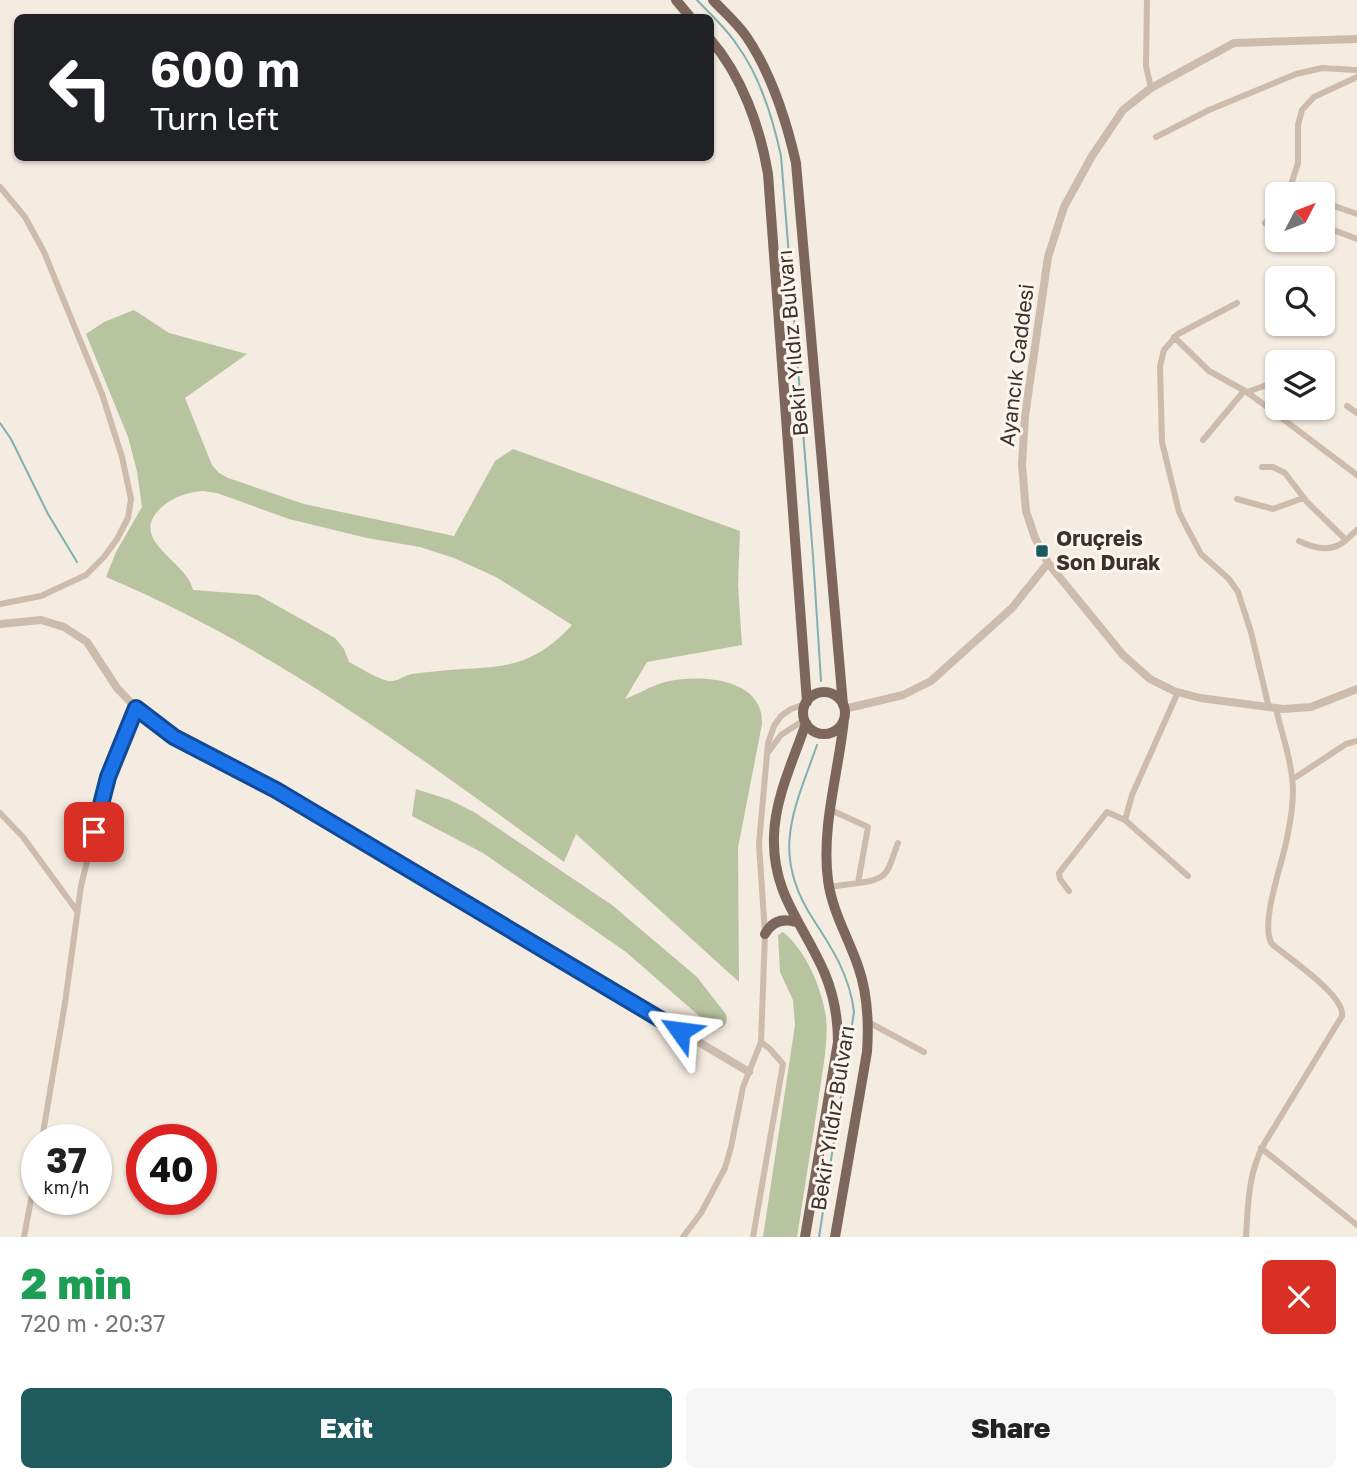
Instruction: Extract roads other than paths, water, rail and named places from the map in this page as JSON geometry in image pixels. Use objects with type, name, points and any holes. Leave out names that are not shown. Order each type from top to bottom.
[{"type":"main road","points":[[676,0],[688,14]]},
{"type":"main road","name":"Bekir Yıldız Bulvarı","points":[[713,0],[744,34],[756,53],[787,125],[796,163],[844,711],[826,854],[838,919],[862,977],[868,1022],[867,1052],[835,1237]]},
{"type":"main road","name":"Bekir Yıldız Bulvarı","points":[[714,44],[745,95],[768,174],[806,703]]},
{"type":"main road","points":[[816,694],[834,695],[844,711],[836,730],[828,734],[814,732],[805,722],[806,703],[816,694]]},
{"type":"main road","name":"Bekir Yıldız Bulvarı","points":[[805,722],[780,796],[774,833],[775,858],[780,882],[796,922],[826,977],[834,1001],[838,1031],[805,1237]]},
{"type":"main road","points":[[765,934],[777,922],[796,922]]},
{"type":"street","points":[[1147,0],[1146,65],[1151,88]]},
{"type":"street","name":"Ayancık Caddesi","points":[[1357,39],[1234,44],[1151,88],[1123,110],[1092,156],[1065,207],[1048,257],[1025,416],[1022,465],[1026,511],[1035,538],[1048,563],[1123,655],[1150,678],[1178,692],[1218,701],[1272,708],[1311,707],[1357,689]]},
{"type":"street","points":[[1156,137],[1217,106],[1296,74],[1322,68],[1357,70]]},
{"type":"street","points":[[1291,182],[1298,163],[1298,125],[1302,110],[1314,97],[1357,76]]},
{"type":"street","points":[[0,187],[25,217],[44,252],[110,415],[130,484],[131,499],[128,518],[117,539],[86,575],[41,596],[0,604]]},
{"type":"street","points":[[1335,206],[1357,214]]},
{"type":"street","points":[[1335,231],[1357,239]]},
{"type":"street","points":[[1237,303],[1208,316],[1174,337],[1164,350],[1161,360],[1162,442],[1180,512],[1201,554],[1229,579],[1238,592],[1293,779],[1290,819],[1268,936],[1272,944],[1322,984],[1342,1006],[1343,1014],[1261,1148],[1250,1182],[1246,1237]]},
{"type":"street","points":[[1174,337],[1209,372],[1245,391],[1357,475]]},
{"type":"street","points":[[1203,440],[1245,391],[1265,385]]},
{"type":"street","points":[[1347,406],[1357,413]]},
{"type":"street","points":[[1262,467],[1273,467],[1285,473],[1303,498],[1346,540]]},
{"type":"street","points":[[1237,499],[1273,509],[1303,498]]},
{"type":"street","points":[[1299,541],[1317,548],[1330,549],[1339,546],[1357,530]]},
{"type":"street","points":[[844,711],[903,695],[931,681],[1012,608],[1048,563]]},
{"type":"street","points":[[0,624],[41,620],[64,627],[87,642],[117,688],[136,708],[174,737],[276,790],[749,1072]]},
{"type":"street","points":[[1125,820],[1132,795],[1178,692]]},
{"type":"street","points":[[683,1237],[701,1213],[724,1168],[732,1147],[740,1100],[761,1042],[765,934],[759,844],[769,738],[777,720],[786,712],[806,703]]},
{"type":"street","points":[[45,1124],[81,886],[108,777],[136,708]]},
{"type":"street","points":[[767,756],[778,739],[805,722]]},
{"type":"street","points":[[1293,779],[1346,744],[1357,741]]},
{"type":"street","points":[[831,810],[868,827],[858,883]]},
{"type":"street","points":[[1069,891],[1059,873],[1103,814],[1110,812],[1125,820],[1188,876]]},
{"type":"street","points":[[0,813],[23,837],[77,911]]},
{"type":"street","points":[[830,887],[876,881],[885,875],[898,843]]},
{"type":"street","points":[[868,1022],[924,1052]]},
{"type":"street","points":[[753,1237],[783,1064],[761,1042]]},
{"type":"street","points":[[1261,1148],[1357,1225]]},
{"type":"street","points":[[24,1237],[28,1215]]},
{"type":"waterway","points":[[697,0],[710,14]]},
{"type":"waterway","points":[[714,18],[745,57],[759,84],[781,156],[821,681]]},
{"type":"waterway","points":[[0,423],[11,439],[48,514],[77,562]]},
{"type":"waterway","points":[[817,745],[794,811],[789,852],[792,873],[800,895],[839,963],[849,986],[854,1012],[819,1237]]},
{"type":"place","name":"Oruçreis Son Durak","points":[[1042,551]]}]
